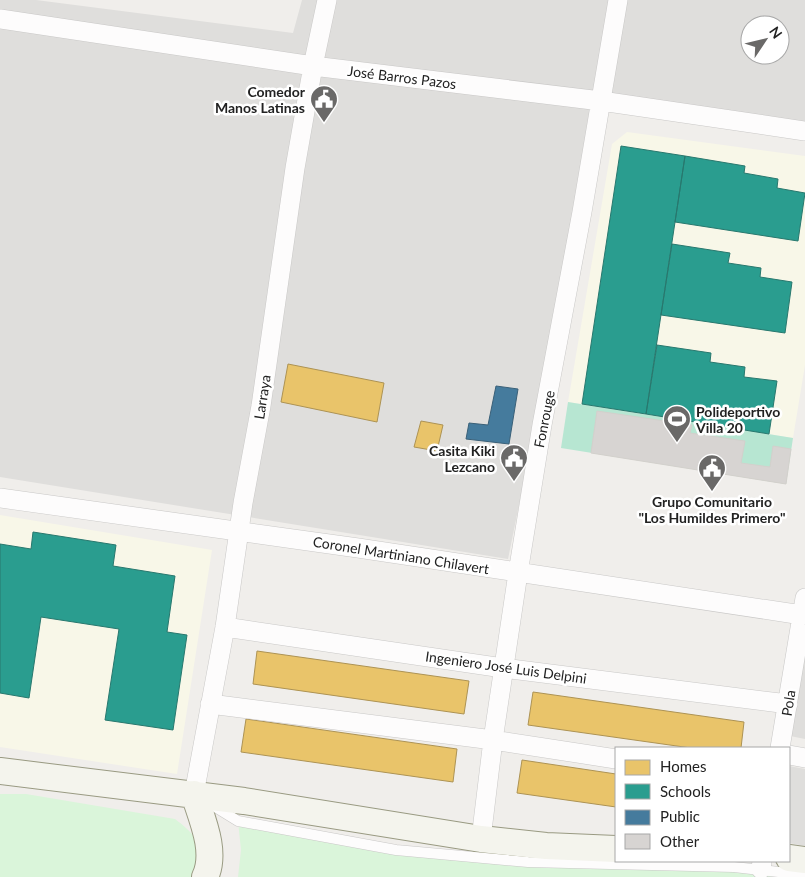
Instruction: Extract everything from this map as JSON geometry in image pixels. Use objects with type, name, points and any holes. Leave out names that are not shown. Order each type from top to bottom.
[{"type":"main road","points":[[0,771],[244,801],[481,839],[546,846],[615,849]]},
{"type":"main road","points":[[194,794],[210,854],[205,877]]},
{"type":"main road","points":[[790,858],[805,860]]},
{"type":"street","name":"Larraya","points":[[194,794],[225,627],[243,503],[261,406],[295,168],[327,0]]},
{"type":"street","name":"Fonrouge","points":[[481,839],[492,740],[542,426],[582,212],[618,0]]},
{"type":"street","name":"José Barros Pazos","points":[[0,19],[313,66],[601,100],[805,131]]},
{"type":"street","name":"Coronel Martiniano Chilavert","points":[[0,498],[358,548],[518,573],[804,607]]},
{"type":"street","name":"Pola","points":[[780,747],[804,607]]},
{"type":"street","name":"Ingeniero José Luis Delpini","points":[[225,627],[503,668],[788,704]]},
{"type":"street","points":[[210,704],[492,740],[615,759]]},
{"type":"street","points":[[790,755],[805,758]]},
{"type":"lane","points":[[194,794],[238,821],[396,850],[528,862],[761,865],[805,874]]},
{"type":"shaded area","points":[[0,0],[36,0],[293,33],[302,0],[805,0],[805,131],[601,101],[508,559],[0,477]]},
{"type":"shaded area","points":[[627,132],[805,156],[805,365],[793,438],[568,402],[612,144]]},
{"type":"shaded area","points":[[0,515],[212,550],[177,774],[0,747]]},
{"type":"shaded area","points":[[805,636],[805,739],[790,736]]},
{"type":"shaded area","points":[[790,766],[805,769],[805,846],[790,843]]},
{"type":"green space","name":"Polideportivo Villa 20","points":[[568,402],[793,438],[786,484],[561,448]]},
{"type":"green space","points":[[0,794],[26,794],[175,819],[195,838],[198,850],[197,877],[0,877]]},
{"type":"green space","points":[[238,821],[396,850],[734,867],[805,877],[238,877],[241,850]]},
{"type":"building: Homes","points":[[288,364],[384,383],[377,422],[281,402]]},
{"type":"building: Homes","points":[[421,421],[443,425],[437,451],[414,447]]},
{"type":"building: Homes","points":[[257,651],[469,681],[464,714],[253,684]]},
{"type":"building: Homes","points":[[533,692],[744,722],[741,747],[684,747],[528,725]]},
{"type":"building: Homes","points":[[246,719],[457,749],[453,782],[241,752]]},
{"type":"building: Homes","points":[[522,760],[615,774],[615,807],[517,793]]},
{"type":"building: Schools","points":[[621,146],[685,156],[646,414],[582,404]]},
{"type":"building: Schools","points":[[685,156],[745,166],[744,173],[778,179],[777,188],[805,193],[798,241],[675,222]]},
{"type":"building: Schools","points":[[672,244],[730,253],[728,263],[761,268],[760,277],[792,282],[785,333],[661,315]]},
{"type":"building: Schools","points":[[657,345],[711,353],[710,362],[745,367],[744,377],[777,381],[769,434],[646,414]]},
{"type":"building: Schools","points":[[33,532],[116,545],[113,566],[175,576],[167,632],[187,635],[173,730],[105,720],[119,629],[41,617],[29,698],[0,693],[0,544],[31,549]]},
{"type":"building: Public","points":[[496,386],[518,389],[509,444],[466,439],[469,423],[488,425]]},
{"type":"building: Other","name":"Polideportivo Villa 20","points":[[597,411],[692,425],[690,433],[745,441],[741,463],[770,467],[773,446],[791,449],[786,484],[591,453]]},
{"type":"place","name":"Comedor Manos Latinas","points":[[324,123]]},
{"type":"place","name":"Polideportivo Villa 20","points":[[677,443]]},
{"type":"place","name":"Casita Kiki Lezcano","points":[[514,482]]},
{"type":"place","name":"Grupo Comunitario \"Los Humildes Primero\"","points":[[712,492]]}]
